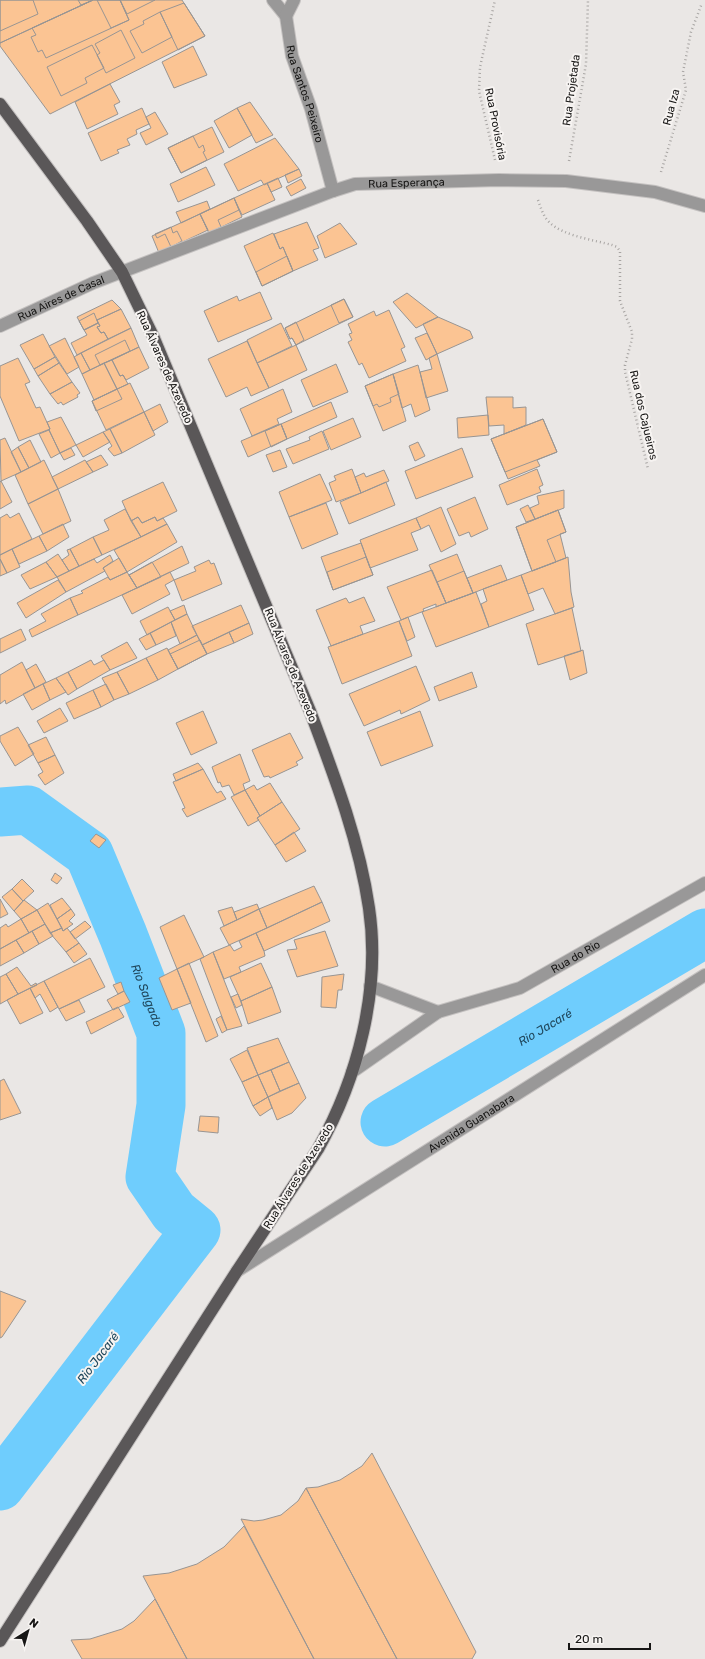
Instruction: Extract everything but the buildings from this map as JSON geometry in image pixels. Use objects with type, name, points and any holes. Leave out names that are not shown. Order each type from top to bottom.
[{"type":"main road","name":"Rua Álvares de Azevedo","points":[[0,104],[87,221],[122,272],[153,336],[310,711],[347,814],[360,860],[369,908],[372,950],[369,1001],[352,1072],[337,1112],[318,1149],[237,1271],[0,1641]]},
{"type":"street","points":[[273,0],[286,16],[294,0]]},
{"type":"street","name":"Rua Santos Peixeiro","points":[[286,16],[292,56],[311,109],[333,190]]},
{"type":"street","name":"Rua Esperança","points":[[122,272],[333,190],[355,184],[499,180],[566,181],[655,192],[705,206]]},
{"type":"street","name":"Rua Aires de Casal","points":[[0,326],[92,283],[122,272]]},
{"type":"street","name":"Rua do Rio","points":[[352,1072],[438,1012],[520,988],[705,883]]},
{"type":"street","name":"Avenida Guanabara","points":[[237,1271],[705,975]]},
{"type":"street","points":[[370,986],[438,1012]]},
{"type":"path","name":"Rua Provisória","points":[[495,0],[480,67],[479,91],[499,180]]},
{"type":"path","name":"Rua Projetada","points":[[566,181],[586,64],[588,0]]},
{"type":"path","name":"Rua Iza","points":[[655,192],[686,90],[683,72],[691,32],[702,3]]},
{"type":"path","name":"Rua dos Cajueiros","points":[[532,180],[542,213],[550,223],[567,233],[612,245],[617,247],[620,251],[620,301],[632,332],[632,338],[625,365],[648,469]]},
{"type":"waterway","name":"Rio Salgado","points":[[0,812],[28,810],[89,854],[123,935],[161,1033],[161,1105],[150,1177],[174,1212],[196,1230],[0,1486]]},
{"type":"waterway","name":"Rio Jacaré","points":[[385,1122],[705,933]]}]
